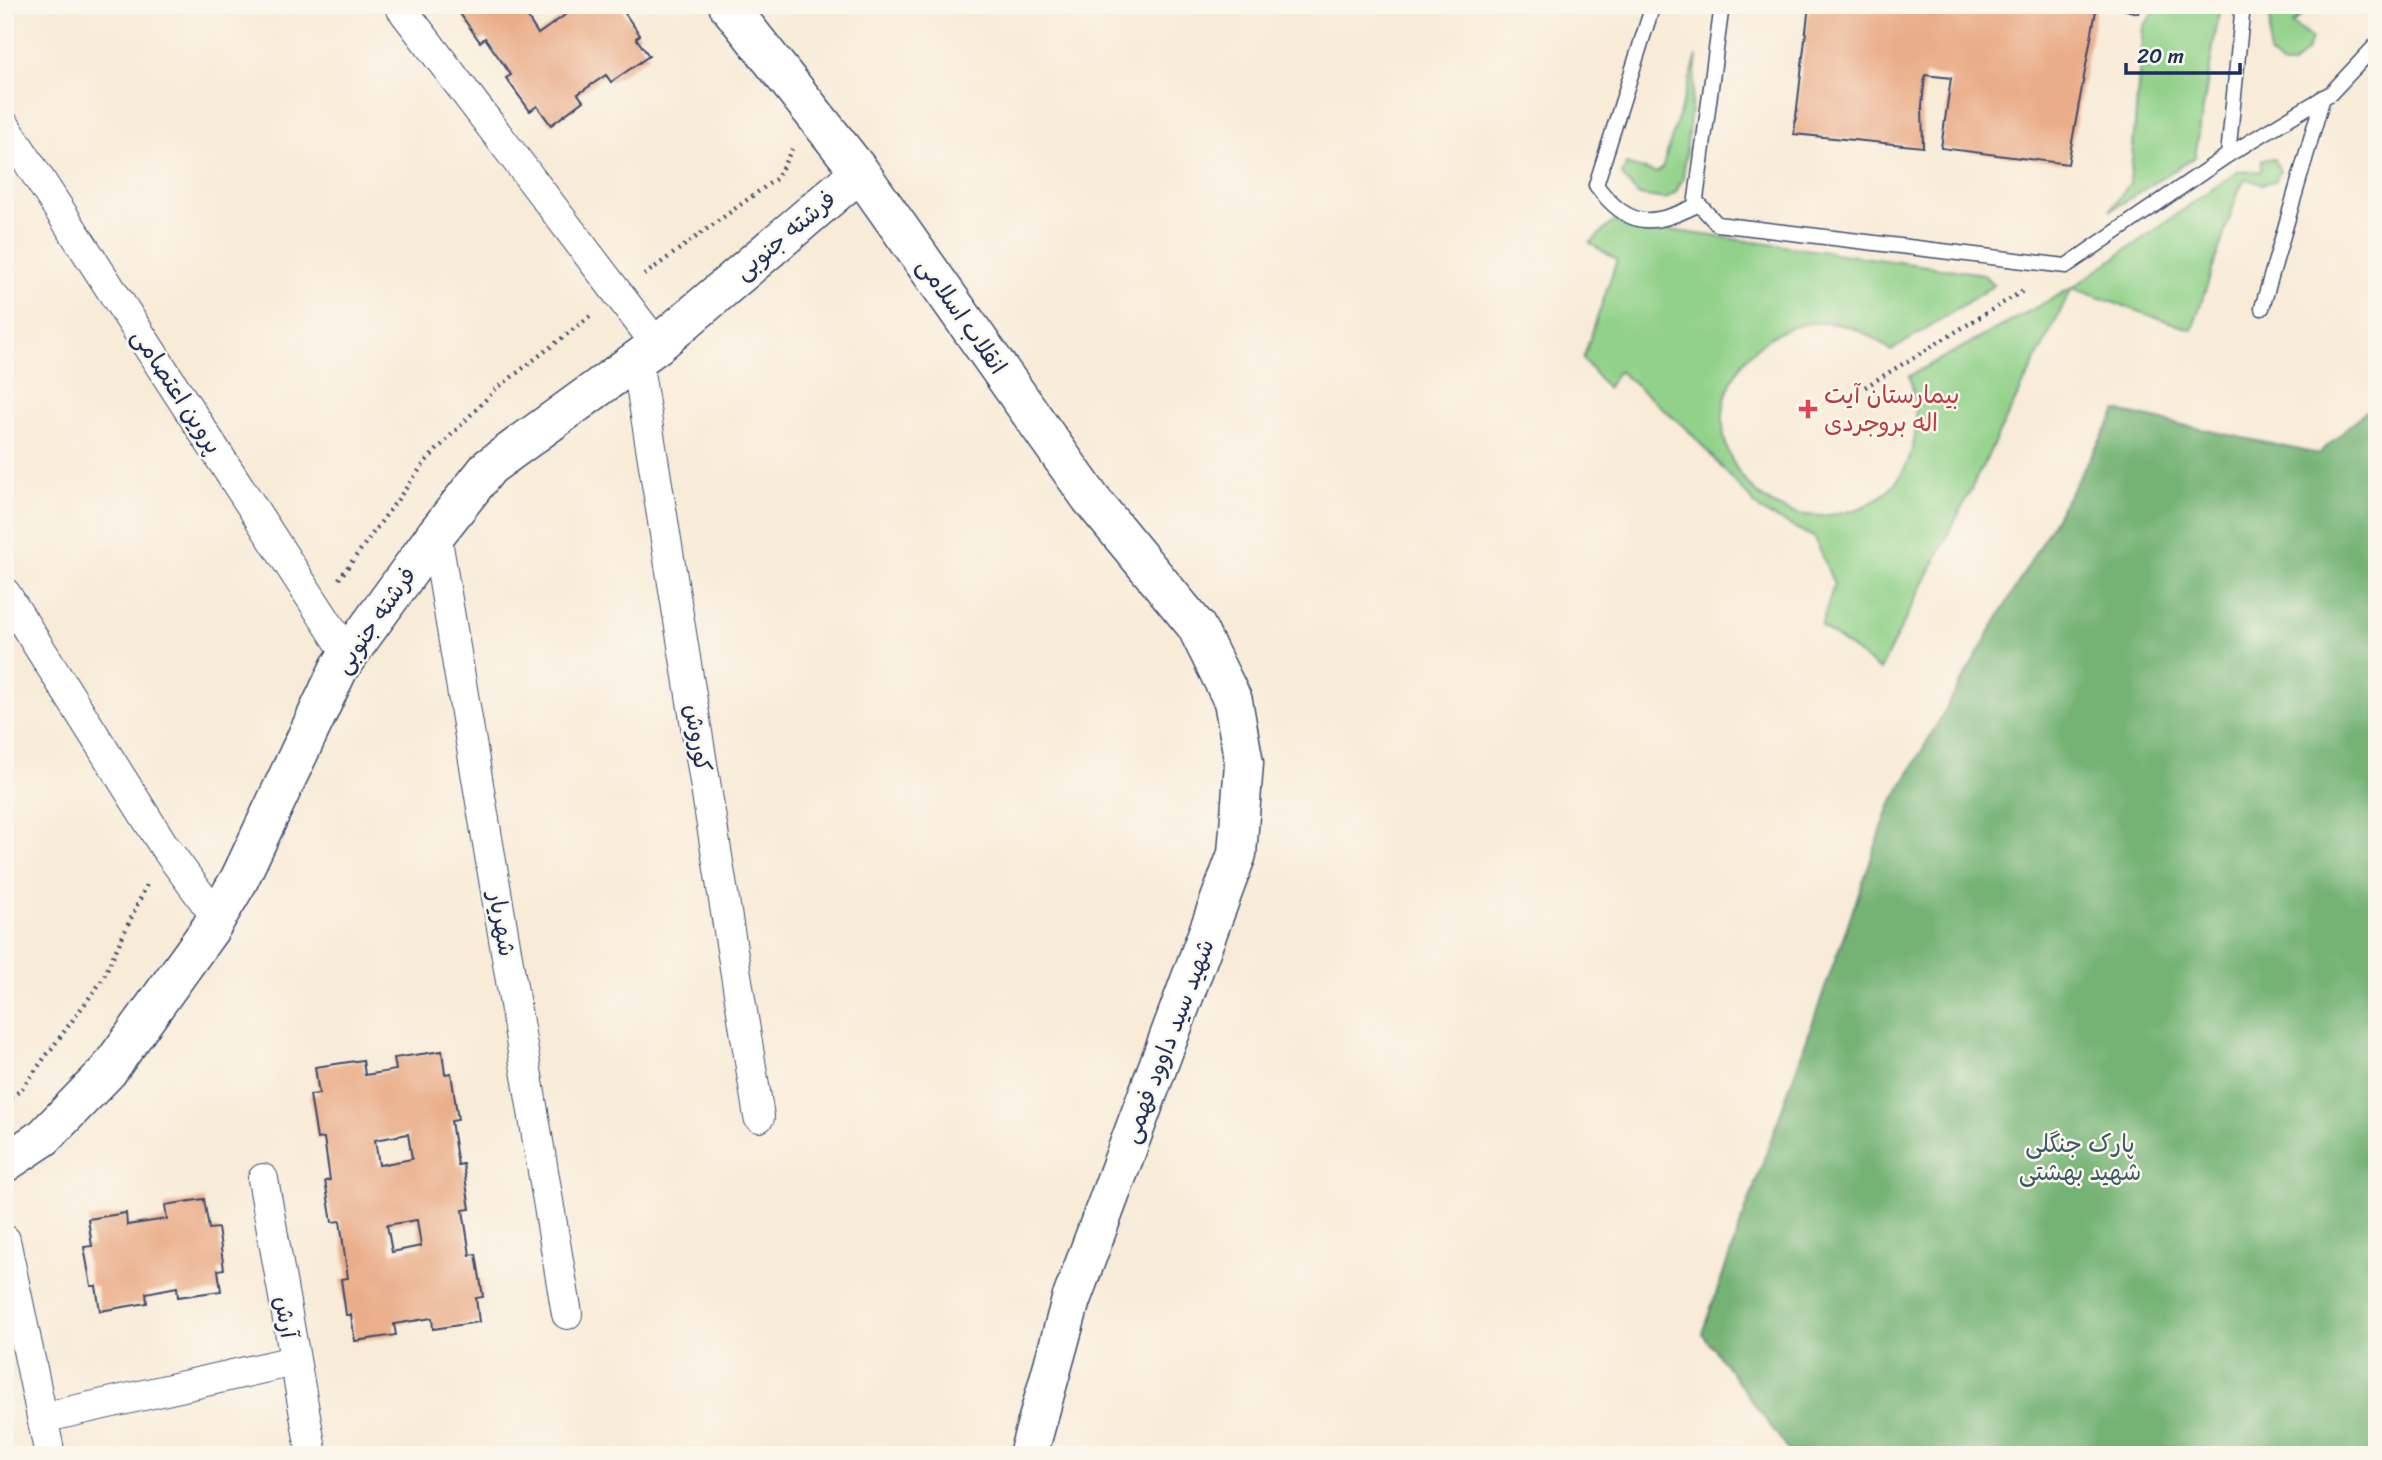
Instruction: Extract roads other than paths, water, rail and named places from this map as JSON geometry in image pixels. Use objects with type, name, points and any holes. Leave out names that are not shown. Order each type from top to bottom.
[{"type":"street","points":[[399,5],[647,352]]},
{"type":"street","name":"انقلاب اسلامی","points":[[728,5],[860,172],[1091,499],[1196,626]]},
{"type":"street","name":"پروین اعتصامی","points":[[5,126],[348,655]]},
{"type":"street","name":"فرشته جنوبی","points":[[5,1163],[44,1137],[108,1070],[217,918],[239,880],[339,668],[436,534],[489,467],[647,352],[860,172]]},
{"type":"street","name":"کوروش","points":[[647,352],[759,1117]]},
{"type":"street","name":"شهریار","points":[[436,534],[567,1314]]},
{"type":"street","points":[[5,593],[164,846],[217,918]]},
{"type":"street","name":"شهید سید داوود فهمی","points":[[1028,1455],[1071,1300],[1237,853],[1244,764],[1233,701],[1196,626]]},
{"type":"street","name":"آرش","points":[[263,1179],[312,1455]]},
{"type":"street","points":[[5,1240],[50,1455]]},
{"type":"street","points":[[42,1418],[294,1361]]},
{"type":"lane","points":[[1653,5],[1596,186],[1612,207],[1634,221],[1669,219],[1695,206],[1722,5]]},
{"type":"lane","points":[[2228,155],[2243,5]]},
{"type":"lane","points":[[1696,201],[1717,225],[2066,266],[2228,155],[2331,93],[2377,44]]},
{"type":"lane","points":[[2262,308],[2323,97]]},
{"type":"place","name":"بیمارستان آیت اله بروجردی","points":[[1808,409]]},
{"type":"park label","name":"پارک جنگلی شهید بهشتی","points":[[2080,1158]]}]
